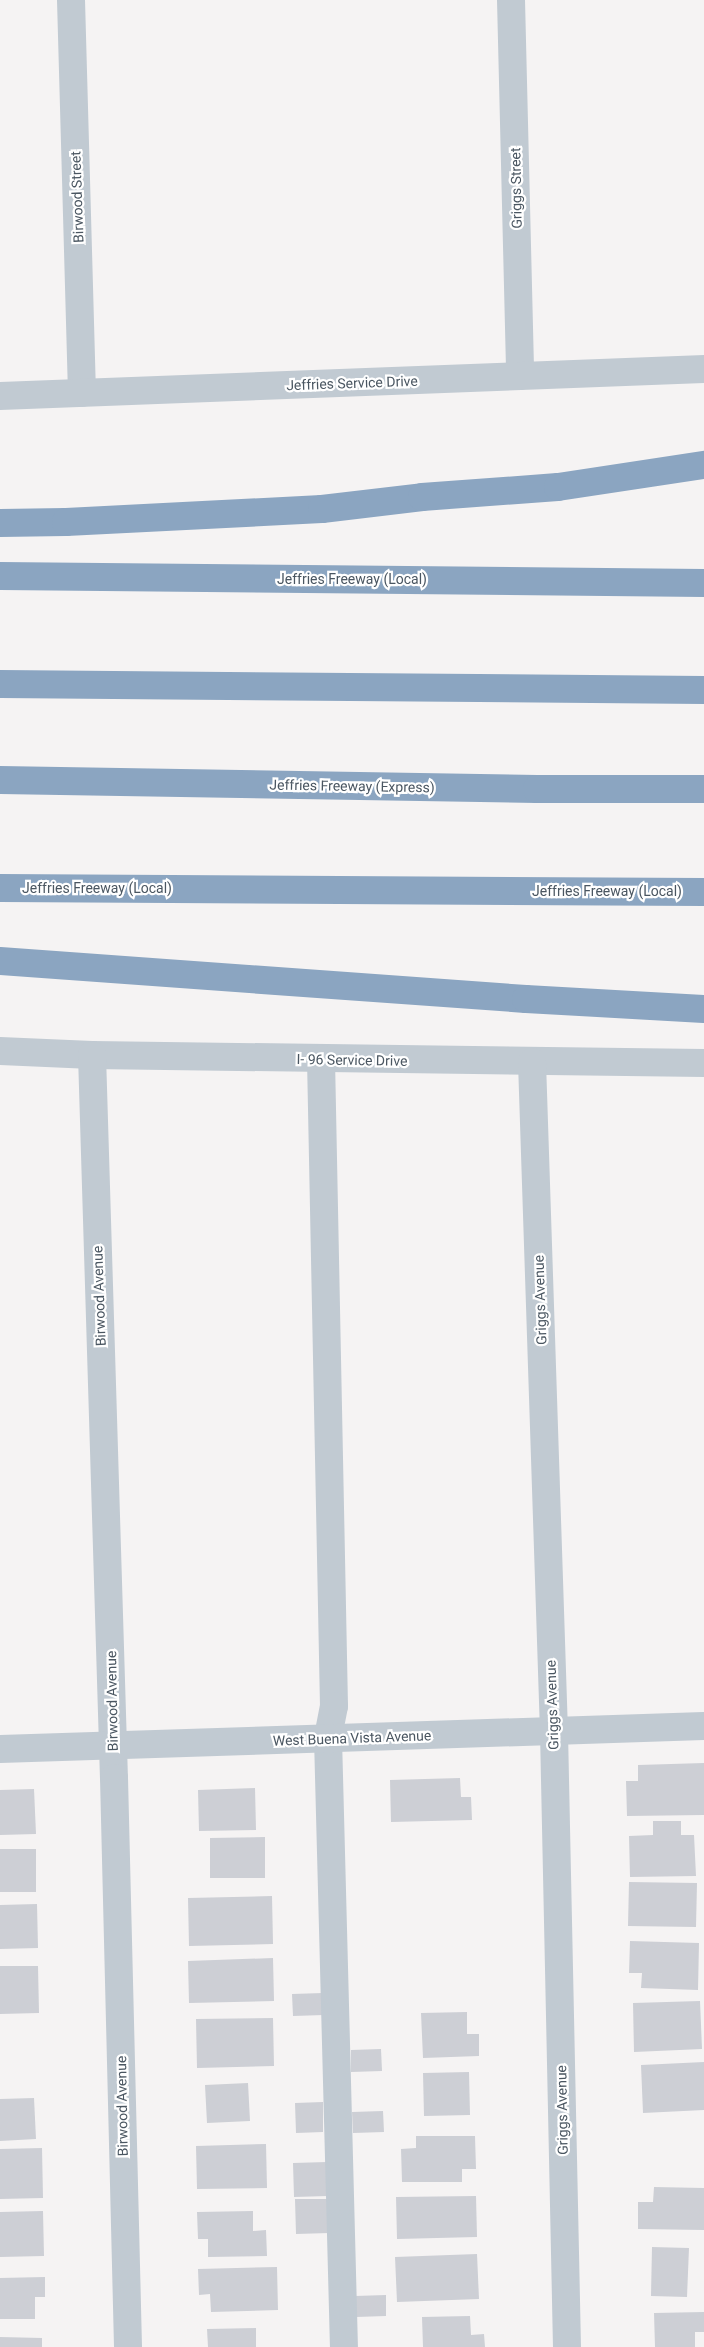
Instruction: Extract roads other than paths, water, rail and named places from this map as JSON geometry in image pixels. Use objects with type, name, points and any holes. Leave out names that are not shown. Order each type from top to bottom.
[{"type":"highway","points":[[0,522],[114,520],[322,509],[422,498],[558,487],[704,465]]},
{"type":"highway","name":"Jeffries Freeway (Local)","points":[[0,576],[704,583]]},
{"type":"highway","points":[[0,684],[704,690]]},
{"type":"highway","name":"Jeffries Freeway (Express)","points":[[0,780],[537,789],[704,789]]},
{"type":"highway","name":"Jeffries Freeway (Local)","points":[[0,888],[704,892]]},
{"type":"highway","points":[[0,961],[526,999],[704,1009]]},
{"type":"street","name":"Birwood Street","points":[[71,0],[82,393]]},
{"type":"street","name":"Griggs Street","points":[[511,0],[520,376]]},
{"type":"street","name":"Jeffries Service Drive","points":[[0,396],[704,369]]},
{"type":"street","name":"I- 96 Service Drive","points":[[0,1051],[92,1055],[321,1059],[704,1063]]},
{"type":"street","name":"Birwood Avenue","points":[[92,1055],[128,2347]]},
{"type":"street","points":[[321,1059],[334,1706],[328,1738],[344,2347]]},
{"type":"street","name":"Griggs Avenue","points":[[532,1062],[554,1732],[567,2347]]},
{"type":"street","name":"West Buena Vista Avenue","points":[[0,1748],[704,1726]]}]
